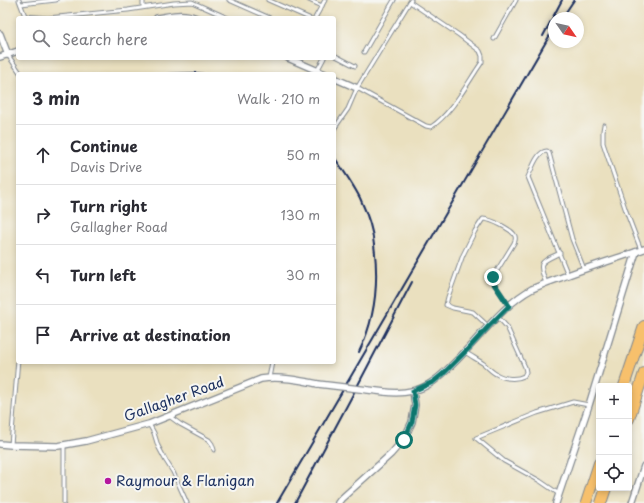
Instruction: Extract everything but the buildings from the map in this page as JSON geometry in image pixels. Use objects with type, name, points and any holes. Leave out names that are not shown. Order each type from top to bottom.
[{"type":"highway","points":[[625,383],[644,326]]},
{"type":"highway","points":[[632,410],[644,373]]},
{"type":"highway","points":[[586,503],[596,472]]},
{"type":"highway","points":[[601,503],[605,491]]},
{"type":"street","points":[[170,16],[184,14],[190,16]]},
{"type":"street","points":[[0,34],[8,55]]},
{"type":"street","points":[[0,57],[16,52]]},
{"type":"street","points":[[292,60],[317,71]]},
{"type":"street","points":[[336,79],[357,88]]},
{"type":"street","points":[[556,503],[640,250]]},
{"type":"street","name":"Gallagher Road","points":[[0,444],[58,446],[86,440],[149,424],[261,379],[269,378],[299,380],[318,384],[385,392],[399,393],[413,391],[433,382],[443,374],[498,316],[531,290],[584,269],[640,250]]},
{"type":"street","points":[[338,503],[404,440],[412,422],[415,405],[413,391]]},
{"type":"street","points":[[632,503],[644,466]]},
{"type":"street","points":[[637,488],[644,490]]},
{"type":"lane","points":[[19,0],[25,16]]},
{"type":"lane","points":[[21,4],[56,0]]},
{"type":"lane","points":[[143,0],[144,7]]},
{"type":"lane","points":[[229,0],[265,16]]},
{"type":"lane","points":[[268,0],[304,16]]},
{"type":"lane","points":[[309,0],[322,6]]},
{"type":"lane","points":[[316,16],[325,0]]},
{"type":"lane","points":[[364,52],[394,0]]},
{"type":"lane","points":[[494,39],[516,0]]},
{"type":"lane","points":[[336,127],[344,117],[357,88],[410,1],[480,51],[482,56],[482,62],[447,113],[432,127],[426,126],[357,88]]},
{"type":"lane","points":[[66,16],[192,2],[224,16]]},
{"type":"lane","points":[[8,55],[20,72]]},
{"type":"lane","points":[[336,56],[355,66]]},
{"type":"lane","points":[[317,71],[323,60]]},
{"type":"lane","points":[[604,125],[603,143],[640,250]]},
{"type":"lane","points":[[568,275],[528,177],[539,154],[543,151],[547,151],[549,153],[572,239],[584,269]]},
{"type":"lane","points":[[488,326],[473,312],[446,305],[463,255],[483,219],[497,223],[513,233],[515,236],[516,240],[493,277],[493,282],[509,306]]},
{"type":"lane","points":[[546,283],[541,270],[541,265],[543,261],[560,254]]},
{"type":"lane","points":[[465,352],[497,375],[507,378],[520,378],[524,376],[526,372],[525,367],[507,327],[498,316]]},
{"type":"lane","points":[[11,445],[18,364]]},
{"type":"lane","points":[[269,378],[272,364]]},
{"type":"lane","points":[[559,494],[540,481],[504,461],[476,438],[537,412],[573,402],[588,405]]},
{"type":"lane","points":[[169,416],[180,424],[209,440],[214,450]]},
{"type":"lane","points":[[149,424],[154,433],[158,446],[173,472],[187,503]]},
{"type":"lane","points":[[64,445],[64,503]]},
{"type":"railway","points":[[543,36],[562,0]]},
{"type":"railway","points":[[566,12],[574,0]]},
{"type":"railway","points":[[277,503],[548,38]]},
{"type":"railway","points":[[336,160],[360,198],[369,221],[373,239],[376,286],[369,326],[359,352]]},
{"type":"railway","points":[[295,503],[412,282]]},
{"type":"place","name":"Raymour & Flanigan","points":[[108,481]]},
{"type":"route","points":[[404,440],[412,422],[415,405],[413,391],[433,382],[443,374],[509,306],[493,282],[493,277]]}]
